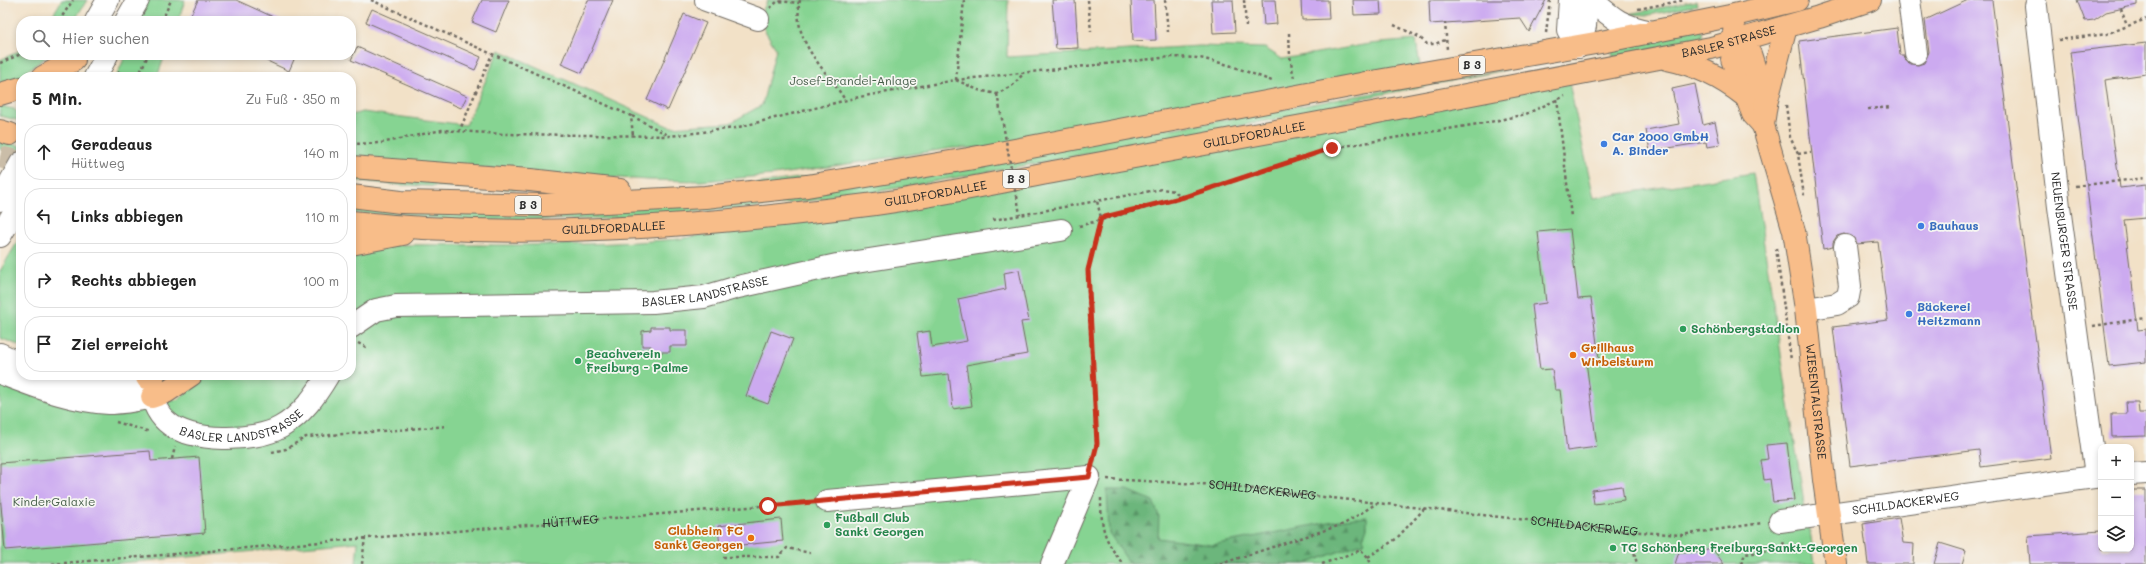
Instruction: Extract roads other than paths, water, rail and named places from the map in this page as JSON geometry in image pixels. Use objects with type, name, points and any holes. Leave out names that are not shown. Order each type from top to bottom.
[{"type":"main road","name":"BASLER STRASSE","points":[[1578,47],[1730,16],[1797,0]]},
{"type":"main road","name":"BASLER STRASSE","points":[[1584,74],[1737,42],[1870,0]]},
{"type":"main road","name":"WIESENTALSTRASSE","points":[[1730,16],[1737,42],[1732,59],[1745,96],[1753,114],[1771,109]]},
{"type":"main road","points":[[1771,109],[1786,27]]},
{"type":"main road","name":"WIESENTALSTRASSE","points":[[1737,42],[1750,54],[1771,109],[1794,231],[1806,309],[1828,515],[1836,564]]},
{"type":"main road","points":[[1578,47],[1584,74]]},
{"type":"main road","name":"GUILDFORDALLEE","points":[[356,197],[401,202],[545,205],[705,197],[808,186],[968,160],[1366,83],[1578,47]]},
{"type":"main road","points":[[1662,58],[1684,63],[1722,78],[1745,96]]},
{"type":"main road","points":[[55,72],[72,64]]},
{"type":"main road","name":"GUILDFORDALLEE","points":[[356,222],[432,228],[518,230],[662,225],[766,216],[878,203],[1584,74]]},
{"type":"main road","points":[[0,94],[16,89]]},
{"type":"main road","points":[[0,98],[16,103]]},
{"type":"main road","points":[[356,167],[530,180],[705,197]]},
{"type":"main road","points":[[356,243],[432,228]]},
{"type":"main road","points":[[151,384],[166,392],[184,380]]},
{"type":"street","points":[[99,16],[108,0]]},
{"type":"street","points":[[129,16],[138,0]]},
{"type":"street","points":[[706,0],[758,20]]},
{"type":"street","points":[[1570,0],[1568,30],[1578,47]]},
{"type":"street","points":[[1578,47],[1585,26],[1586,0]]},
{"type":"street","points":[[1592,0],[1612,18],[1628,28],[1652,32]]},
{"type":"street","points":[[1909,0],[1916,53]]},
{"type":"street","name":"NEUENBURGER STRASSE","points":[[2036,6],[2075,329],[2098,476]]},
{"type":"street","points":[[102,72],[113,64]]},
{"type":"street","points":[[0,236],[11,205],[16,184]]},
{"type":"street","name":"BASLER LANDSTRASSE","points":[[356,324],[376,310],[396,306],[653,302],[704,297],[738,287],[837,265],[1061,230]]},
{"type":"street","points":[[1806,309],[1837,304],[1848,297],[1850,286],[1845,246]]},
{"type":"street","points":[[0,354],[16,362]]},
{"type":"street","points":[[0,373],[16,379]]},
{"type":"street","points":[[18,380],[47,391],[109,403],[127,402],[151,384]]},
{"type":"street","points":[[65,380],[99,385],[151,384]]},
{"type":"street","name":"BASLER LANDSTRASSE","points":[[151,384],[158,411],[167,422],[180,431],[219,438],[257,435],[281,428],[305,408],[325,380]]},
{"type":"street","points":[[2134,474],[2146,473]]},
{"type":"street","name":"SCHILDACKERWEG","points":[[1781,528],[1828,515],[2098,476]]},
{"type":"street","points":[[827,501],[1095,478],[1052,564]]},
{"type":"tunnel","points":[[0,157],[16,161]]},
{"type":"place","name":"Car 2000 GmbH A. Binder","points":[[1604,144]]},
{"type":"place","name":"Bauhaus","points":[[1921,226]]},
{"type":"place","name":"Bäckerei Heitzmann","points":[[1909,314]]},
{"type":"place","name":"Schönbergstadion","points":[[1683,329]]},
{"type":"place","name":"Grillhaus Wirbelsturm","points":[[1573,355]]},
{"type":"place","name":"Beachverein Freiburg - Palme","points":[[578,361]]},
{"type":"place","name":"Fußball Club Sankt Georgen","points":[[827,525]]},
{"type":"place","name":"Clubheim FC Sankt Georgen","points":[[751,538]]},
{"type":"place","name":"TC Schönberg Freiburg-Sankt-Georgen","points":[[1613,548]]},
{"type":"park label","name":"Josef-Brandel-Anlage","points":[[853,81]]},
{"type":"park label","name":"KinderGalaxie","points":[[54,502]]}]
